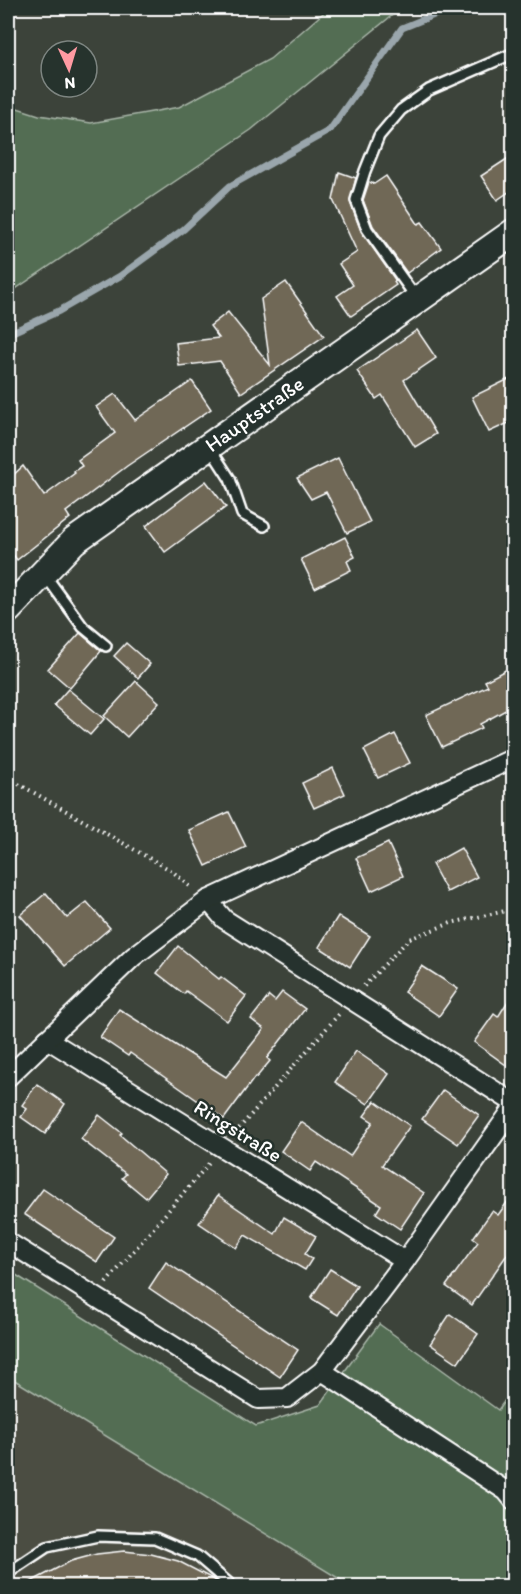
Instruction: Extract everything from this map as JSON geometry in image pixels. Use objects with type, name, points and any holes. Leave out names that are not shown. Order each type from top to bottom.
[{"type":"main road","name":"Hauptstraße","points":[[8,610],[74,541],[513,232]]},
{"type":"street","points":[[8,1077],[133,957],[208,900],[513,758]]},
{"type":"street","points":[[8,1242],[258,1399],[287,1398],[322,1371],[405,1261],[513,1105],[224,919],[208,900]]},
{"type":"street","name":"Ringstraße","points":[[47,1038],[405,1261]]},
{"type":"street","points":[[322,1371],[506,1491],[513,1501]]},
{"type":"lane","points":[[417,299],[367,229],[356,200],[372,153],[379,136],[401,110],[429,90],[513,53]]},
{"type":"lane","points":[[209,446],[230,479],[242,514],[264,526]]},
{"type":"lane","points":[[44,573],[83,627],[106,646]]},
{"type":"lane","points":[[8,1573],[47,1547],[98,1536],[155,1538],[197,1556],[232,1587]]},
{"type":"path","points":[[8,778],[172,872],[208,900]]},
{"type":"path","points":[[93,1297],[351,1000],[409,939],[451,924],[513,909]]},
{"type":"shaded area","points":[[8,1376],[326,1571],[351,1586],[8,1586]]},
{"type":"green space","points":[[329,8],[401,8],[251,130],[8,294],[8,105],[39,115],[91,123],[179,107],[270,59]]},
{"type":"green space","points":[[8,1270],[256,1426],[320,1405],[379,1324],[498,1410],[513,1389],[513,1586],[351,1586],[8,1376]]},
{"type":"building","points":[[513,155],[513,189],[497,200],[481,176]]},
{"type":"building","points":[[339,172],[356,178],[350,202],[361,231],[396,281],[394,282],[396,285],[351,316],[337,296],[353,285],[339,264],[357,252],[333,200]]},
{"type":"building","points":[[386,176],[418,224],[422,222],[441,248],[407,273],[373,226],[363,200],[369,182],[374,184]]},
{"type":"building","points":[[286,282],[324,336],[241,393],[220,361],[179,366],[176,343],[219,338],[210,326],[228,312],[270,365],[261,299]]},
{"type":"building","points":[[417,330],[436,358],[404,380],[436,434],[415,447],[382,395],[376,399],[357,371]]},
{"type":"building","points":[[513,377],[513,421],[489,432],[472,397]]},
{"type":"building","points":[[192,381],[211,409],[127,466],[66,512],[70,518],[17,560],[8,548],[8,480],[23,466],[44,496],[82,466],[78,460],[115,433],[96,407],[115,394],[135,420]]},
{"type":"building","points":[[338,458],[370,522],[347,533],[326,492],[311,499],[297,478]]},
{"type":"building","points":[[206,481],[226,507],[165,552],[146,526]]},
{"type":"building","points":[[345,537],[355,557],[347,561],[351,570],[315,588],[301,559]]},
{"type":"building","points":[[80,633],[101,651],[70,688],[48,669]]},
{"type":"building","points":[[126,643],[150,664],[138,678],[114,656]]},
{"type":"building","points":[[513,666],[513,706],[480,724],[482,728],[442,747],[426,715],[488,686],[485,681]]},
{"type":"building","points":[[136,681],[159,702],[127,737],[104,716]]},
{"type":"building","points":[[68,689],[104,719],[90,735],[54,705]]},
{"type":"building","points":[[395,734],[410,763],[378,778],[364,750]]},
{"type":"building","points":[[333,768],[345,794],[314,808],[302,783]]},
{"type":"building","points":[[229,812],[246,847],[206,866],[189,830]]},
{"type":"building","points":[[388,843],[403,876],[371,891],[356,858]]},
{"type":"building","points":[[461,848],[477,877],[447,892],[432,864]]},
{"type":"building","points":[[46,893],[67,918],[87,902],[110,928],[65,966],[20,915]]},
{"type":"building","points":[[338,916],[370,936],[350,967],[319,947]]},
{"type":"building","points":[[178,946],[219,979],[221,977],[246,996],[227,1021],[186,991],[184,994],[157,973]]},
{"type":"building","points":[[422,966],[458,989],[439,1016],[404,992]]},
{"type":"building","points":[[282,992],[305,1009],[267,1058],[270,1061],[255,1077],[224,1119],[130,1053],[128,1056],[100,1037],[119,1009],[226,1077],[264,1029],[251,1019],[269,996],[275,1001]]},
{"type":"building","points":[[513,993],[513,1070],[474,1042],[494,1014],[498,1017]]},
{"type":"building","points":[[356,1051],[389,1074],[368,1104],[335,1082]]},
{"type":"building","points":[[37,1084],[65,1104],[45,1134],[21,1117],[27,1109],[22,1105]]},
{"type":"building","points":[[443,1090],[479,1115],[458,1144],[422,1119]]},
{"type":"building","points":[[375,1101],[410,1126],[382,1165],[424,1193],[400,1229],[376,1213],[381,1205],[316,1162],[310,1171],[281,1151],[301,1122],[350,1156],[373,1122],[364,1116]]},
{"type":"building","points":[[99,1115],[166,1174],[146,1198],[122,1178],[126,1174],[81,1139]]},
{"type":"building","points":[[43,1189],[114,1237],[97,1262],[24,1214]]},
{"type":"building","points":[[513,1194],[513,1246],[472,1305],[446,1286],[478,1242],[473,1238],[492,1211],[498,1215]]},
{"type":"building","points":[[218,1195],[275,1234],[284,1217],[316,1236],[305,1254],[312,1259],[305,1270],[245,1235],[236,1248],[199,1223]]},
{"type":"building","points":[[166,1262],[298,1350],[280,1377],[149,1288]]},
{"type":"building","points":[[330,1269],[357,1286],[338,1315],[311,1298]]},
{"type":"building","points":[[450,1314],[478,1334],[458,1363],[430,1344]]},
{"type":"building","points":[[124,1551],[151,1554],[178,1561],[213,1579],[222,1587],[21,1587],[71,1561],[97,1554]]},
{"type":"waterway","points":[[8,334],[59,311],[120,276],[184,229],[230,186],[330,130],[402,28],[451,8]]}]
